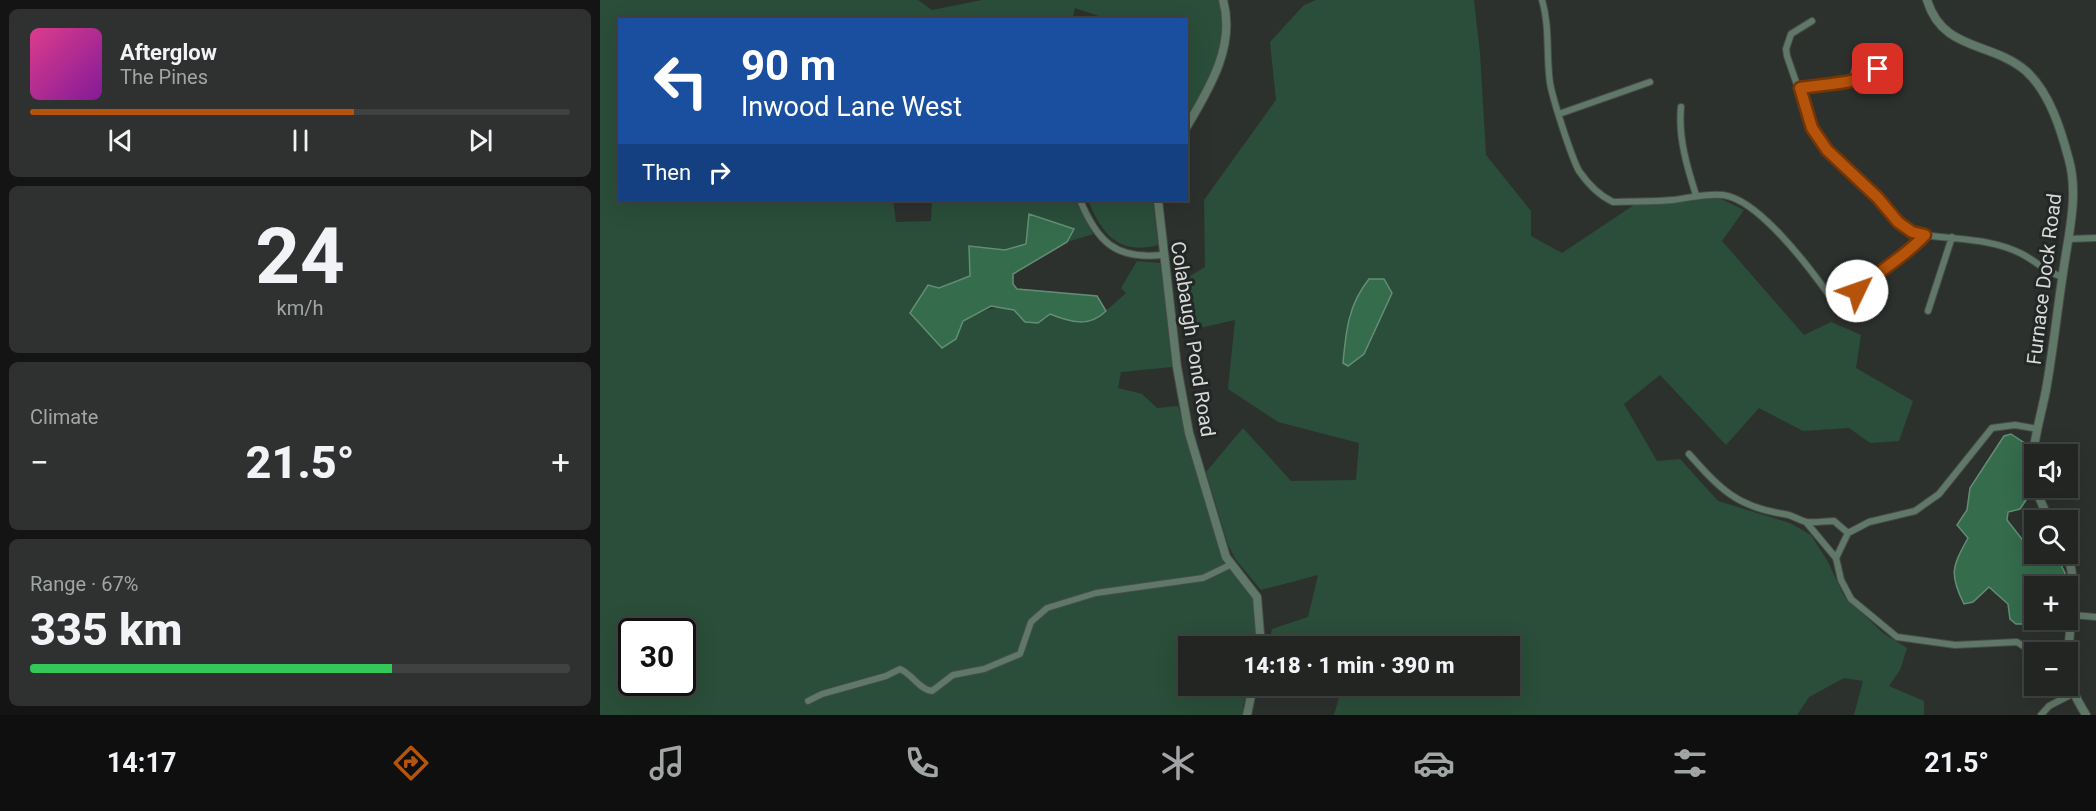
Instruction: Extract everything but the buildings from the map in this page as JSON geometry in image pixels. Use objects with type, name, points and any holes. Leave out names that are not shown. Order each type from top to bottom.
[{"type":"street","points":[[1188,124],[1211,81],[1226,43],[1228,22],[1223,0]]},
{"type":"street","points":[[1542,0],[1550,54],[1550,82],[1559,114],[1579,170],[1596,192],[1605,198],[1612,202],[1675,200],[1696,195],[1725,195],[1761,214],[1773,225],[1829,295],[1841,299],[1857,291],[1881,269],[1906,255],[1925,235]]},
{"type":"street","name":"Furnace Dock Road","points":[[1927,0],[1935,19],[1950,34],[2013,61],[2041,89],[2051,110],[2071,168],[2073,204],[2051,361],[2034,444]]},
{"type":"street","points":[[1812,21],[1794,31],[1787,42],[1787,56],[1812,128],[1827,150],[1878,198],[1898,222],[1912,232],[1990,242],[2022,254],[2044,270],[2062,277]]},
{"type":"street","points":[[1852,80],[1856,65]]},
{"type":"street","points":[[1800,88],[1852,80],[1859,81],[1878,69]]},
{"type":"street","points":[[1559,114],[1650,82]]},
{"type":"street","points":[[1681,107],[1679,123],[1688,170],[1696,195]]},
{"type":"street","points":[[1080,201],[1087,216],[1107,243],[1122,254],[1141,257],[1162,255]]},
{"type":"street","name":"Colabaugh Pond Road","points":[[1158,201],[1162,255],[1182,403],[1220,542],[1230,565],[1253,589],[1257,597],[1260,636]]},
{"type":"street","points":[[1928,311],[1952,237]]},
{"type":"street","points":[[2068,238],[2096,238]]},
{"type":"street","points":[[1836,558],[1848,533],[1869,522],[1915,511],[1939,494],[1992,428],[2015,425],[2037,429]]},
{"type":"street","points":[[1689,454],[1721,490],[1733,498],[1763,511],[1787,514],[1806,522],[1834,521],[1848,533]]},
{"type":"street","points":[[1806,522],[1836,558],[1841,580],[1851,599],[1898,637],[1955,645],[2017,642],[2024,646]]},
{"type":"street","points":[[808,701],[822,694],[886,676],[900,669],[909,673],[926,690],[932,691],[954,675],[984,669],[1020,654],[1031,622],[1047,608],[1096,593],[1203,578],[1230,565]]},
{"type":"street","points":[[2078,616],[2096,617]]},
{"type":"street","points":[[1247,715],[1251,696]]},
{"type":"street","points":[[2042,715],[2049,706],[2068,696]]},
{"type":"street","points":[[2071,696],[2086,715]]},
{"type":"shaded area","points":[[600,0],[918,0],[932,10],[982,0],[1220,0],[1223,31],[1216,62],[1188,118],[1188,18],[1105,18],[1075,8],[1072,18],[618,18],[618,201],[893,201],[896,222],[931,221],[932,201],[1076,201],[1093,234],[1067,242],[1074,229],[1005,250],[969,246],[970,276],[939,288],[956,338],[963,321],[993,308],[1008,309],[1038,323],[1050,314],[1075,321],[1092,320],[1126,293],[1121,288],[1137,261],[1160,263],[1172,340],[1172,367],[1121,372],[1118,388],[1142,394],[1157,408],[1178,406],[1223,562],[1245,584],[1255,600],[1257,636],[1178,636],[1178,696],[1246,696],[1243,706],[1244,715],[600,715]]},
{"type":"shaded area","points":[[1316,0],[1474,0],[1480,53],[1486,155],[1531,211],[1531,236],[1562,253],[1634,205],[1719,198],[1744,210],[1722,241],[1804,335],[1831,322],[1861,335],[1856,368],[1913,401],[1899,441],[1870,443],[1849,428],[1803,431],[1759,408],[1726,445],[1660,375],[1624,404],[1657,461],[1680,459],[1718,501],[1790,523],[1811,535],[1828,562],[1844,596],[1883,633],[1907,648],[1900,670],[1889,686],[1924,701],[1924,715],[1854,715],[1863,681],[1844,678],[1809,697],[1797,715],[1334,715],[1339,696],[1520,696],[1520,636],[1270,636],[1272,629],[1308,617],[1318,575],[1261,590],[1236,560],[1228,545],[1206,472],[1243,428],[1291,481],[1356,480],[1359,443],[1278,422],[1228,389],[1235,320],[1182,332],[1177,284],[1205,267],[1204,200],[1276,100],[1270,42],[1304,5]],"holes":[[[1392,293],[1364,353],[1347,330],[1349,314]]]},
{"type":"shaded area","points":[[1088,201],[1153,201],[1158,245],[1144,248],[1122,244],[1106,232]]},
{"type":"shaded area","points":[[1029,214],[1074,229],[1067,242],[1013,274],[1013,284],[1017,289],[1097,296],[1106,311],[1086,322],[1072,321],[1050,314],[1038,323],[1025,322],[1014,310],[991,306],[963,321],[956,339],[942,348],[910,313],[928,285],[939,288],[970,276],[969,246],[1005,250],[1026,244]]},
{"type":"shaded area","points":[[1369,279],[1384,279],[1392,293],[1364,354],[1348,366],[1343,363],[1349,319],[1356,299]]},
{"type":"shaded area","points":[[2011,434],[2026,444],[2024,444],[2024,498],[2027,498],[2020,509],[2008,512],[2007,520],[2024,542],[2024,564],[2059,564],[2065,573],[2065,576],[2024,576],[2024,624],[2016,624],[2010,619],[2008,604],[1989,587],[1973,602],[1964,604],[1954,578],[1956,564],[1968,538],[1957,525],[1967,510],[1970,488],[2004,436]]},
{"type":"route","points":[[1857,291],[1881,269],[1906,255],[1925,235],[1912,232],[1898,222],[1878,198],[1827,150],[1812,128],[1800,88],[1820,83],[1859,81],[1878,69]]}]
